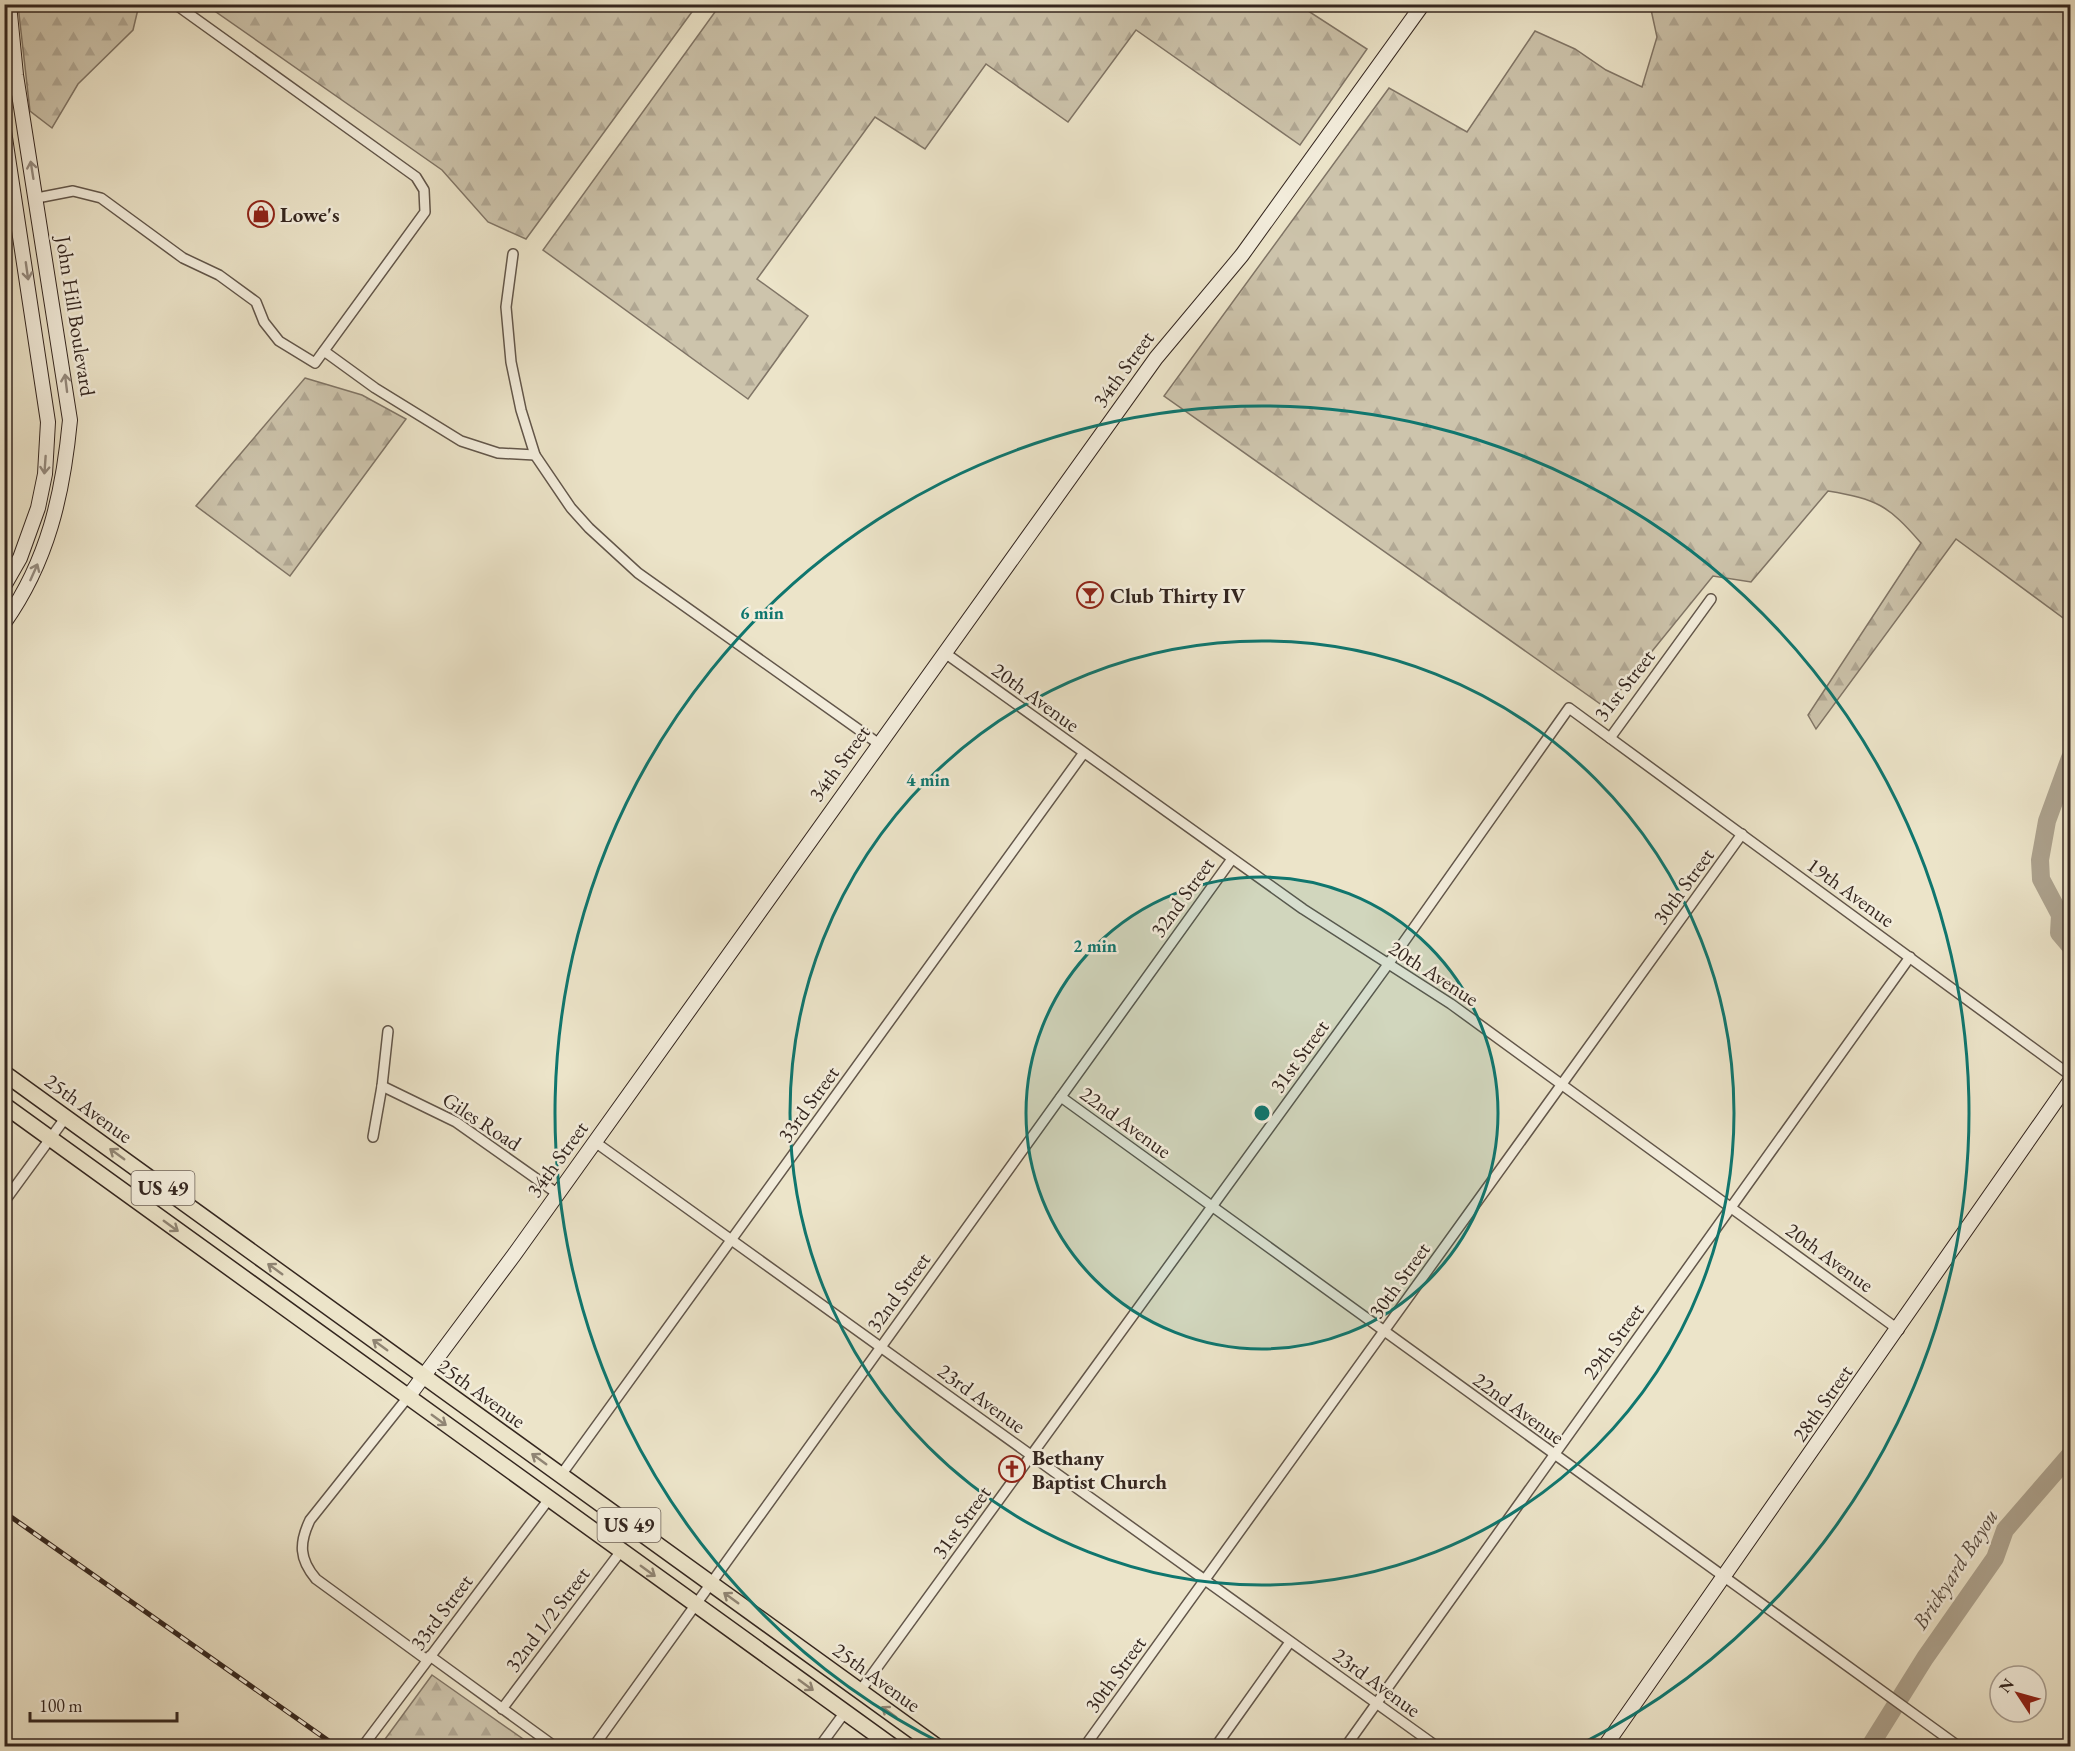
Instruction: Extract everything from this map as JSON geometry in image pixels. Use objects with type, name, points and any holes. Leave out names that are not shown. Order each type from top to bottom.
[{"type":"main road","name":"25th Avenue","points":[[4,1073],[936,1746]]},
{"type":"main road","name":"US 49","points":[[4,1105],[892,1746]]},
{"type":"street","name":"John Hill Boulevard","points":[[4,622],[30,582],[54,520],[65,474],[70,420],[16,75],[9,4]]},
{"type":"street","points":[[37,198],[73,191],[101,198],[183,258],[219,274],[256,302],[264,322],[279,340],[315,363],[425,212],[424,190],[416,177],[175,4]]},
{"type":"street","name":"34th Street","points":[[429,1658],[316,1579],[301,1552],[302,1540],[310,1520],[408,1397],[558,1194],[1156,358],[1242,255],[1424,4]]},
{"type":"street","name":"John Hill Boulevard","points":[[4,131],[48,422],[45,474],[38,508],[20,558],[4,586]]},
{"type":"street","points":[[513,254],[506,307],[511,362],[521,410],[535,455],[571,508],[589,528],[638,573],[879,744]]},
{"type":"street","points":[[324,351],[375,388],[461,441],[498,453],[535,455]]},
{"type":"street","name":"31st Street","points":[[860,1691],[1389,963],[1569,708],[1610,738],[1711,599]]},
{"type":"street","name":"20th Avenue","points":[[945,653],[1083,754],[1303,909],[1451,1004],[1899,1330]]},
{"type":"street","name":"19th Avenue","points":[[1610,738],[2070,1074]]},
{"type":"street","name":"33rd Street","points":[[561,1475],[1083,754]]},
{"type":"street","name":"30th Street","points":[[1085,1746],[1742,834]]},
{"type":"street","name":"32nd Street","points":[[594,1746],[1232,859]]},
{"type":"street","name":"29th Street","points":[[1346,1746],[1910,957]]},
{"type":"street","points":[[373,1137],[388,1031]]},
{"type":"street","name":"28th Street","points":[[1605,1746],[1899,1330],[2070,1081]]},
{"type":"street","name":"Giles Road","points":[[382,1086],[456,1122],[558,1194]]},
{"type":"street","name":"22nd Avenue","points":[[1061,1097],[1958,1746]]},
{"type":"street","points":[[4,1202],[66,1117]]},
{"type":"street","name":"23rd Avenue","points":[[595,1142],[1436,1746]]},
{"type":"street","name":"33rd Street","points":[[363,1746],[549,1499]]},
{"type":"street","name":"32nd 1/2 Street","points":[[502,1709],[621,1551]]},
{"type":"street","points":[[1216,1746],[1290,1642]]},
{"type":"street","points":[[429,1658],[554,1746]]},
{"type":"street","points":[[820,1746],[845,1712]]},
{"type":"green space","points":[[18,5],[139,5],[133,30],[78,84],[52,128],[30,111]]},
{"type":"green space","points":[[206,5],[697,5],[526,239],[488,222],[442,170]]},
{"type":"green space","points":[[720,5],[1299,5],[1367,49],[1300,145],[1136,30],[1068,122],[986,64],[925,149],[875,117],[757,279],[808,316],[748,399],[543,250]]},
{"type":"green space","points":[[1650,5],[2070,5],[2070,623],[1956,539],[1816,729],[1808,715],[1921,543],[1899,520],[1880,506],[1859,497],[1828,491],[1751,582],[1713,576],[1606,708],[1164,396],[1389,88],[1467,132],[1535,31],[1575,49],[1606,70],[1642,87],[1657,37]]},
{"type":"green space","points":[[305,378],[362,395],[406,419],[290,576],[196,506]]},
{"type":"green space","points":[[432,1675],[533,1746],[380,1746]]},
{"type":"waterway","name":"Brickyard Bayou","points":[[2070,758],[2047,821],[2040,860],[2041,879],[2060,915],[2059,933],[2070,946]]},
{"type":"waterway","name":"Brickyard Bayou","points":[[1870,1746],[1925,1658],[1995,1558],[2005,1530],[2070,1455]]},
{"type":"railway","points":[[4,1512],[336,1746]]},
{"type":"place","name":"Lowe's","points":[[261,214]]},
{"type":"place","name":"Club Thirty IV","points":[[1090,595]]},
{"type":"place","name":"Bethany Baptist Church","points":[[1012,1469]]}]
